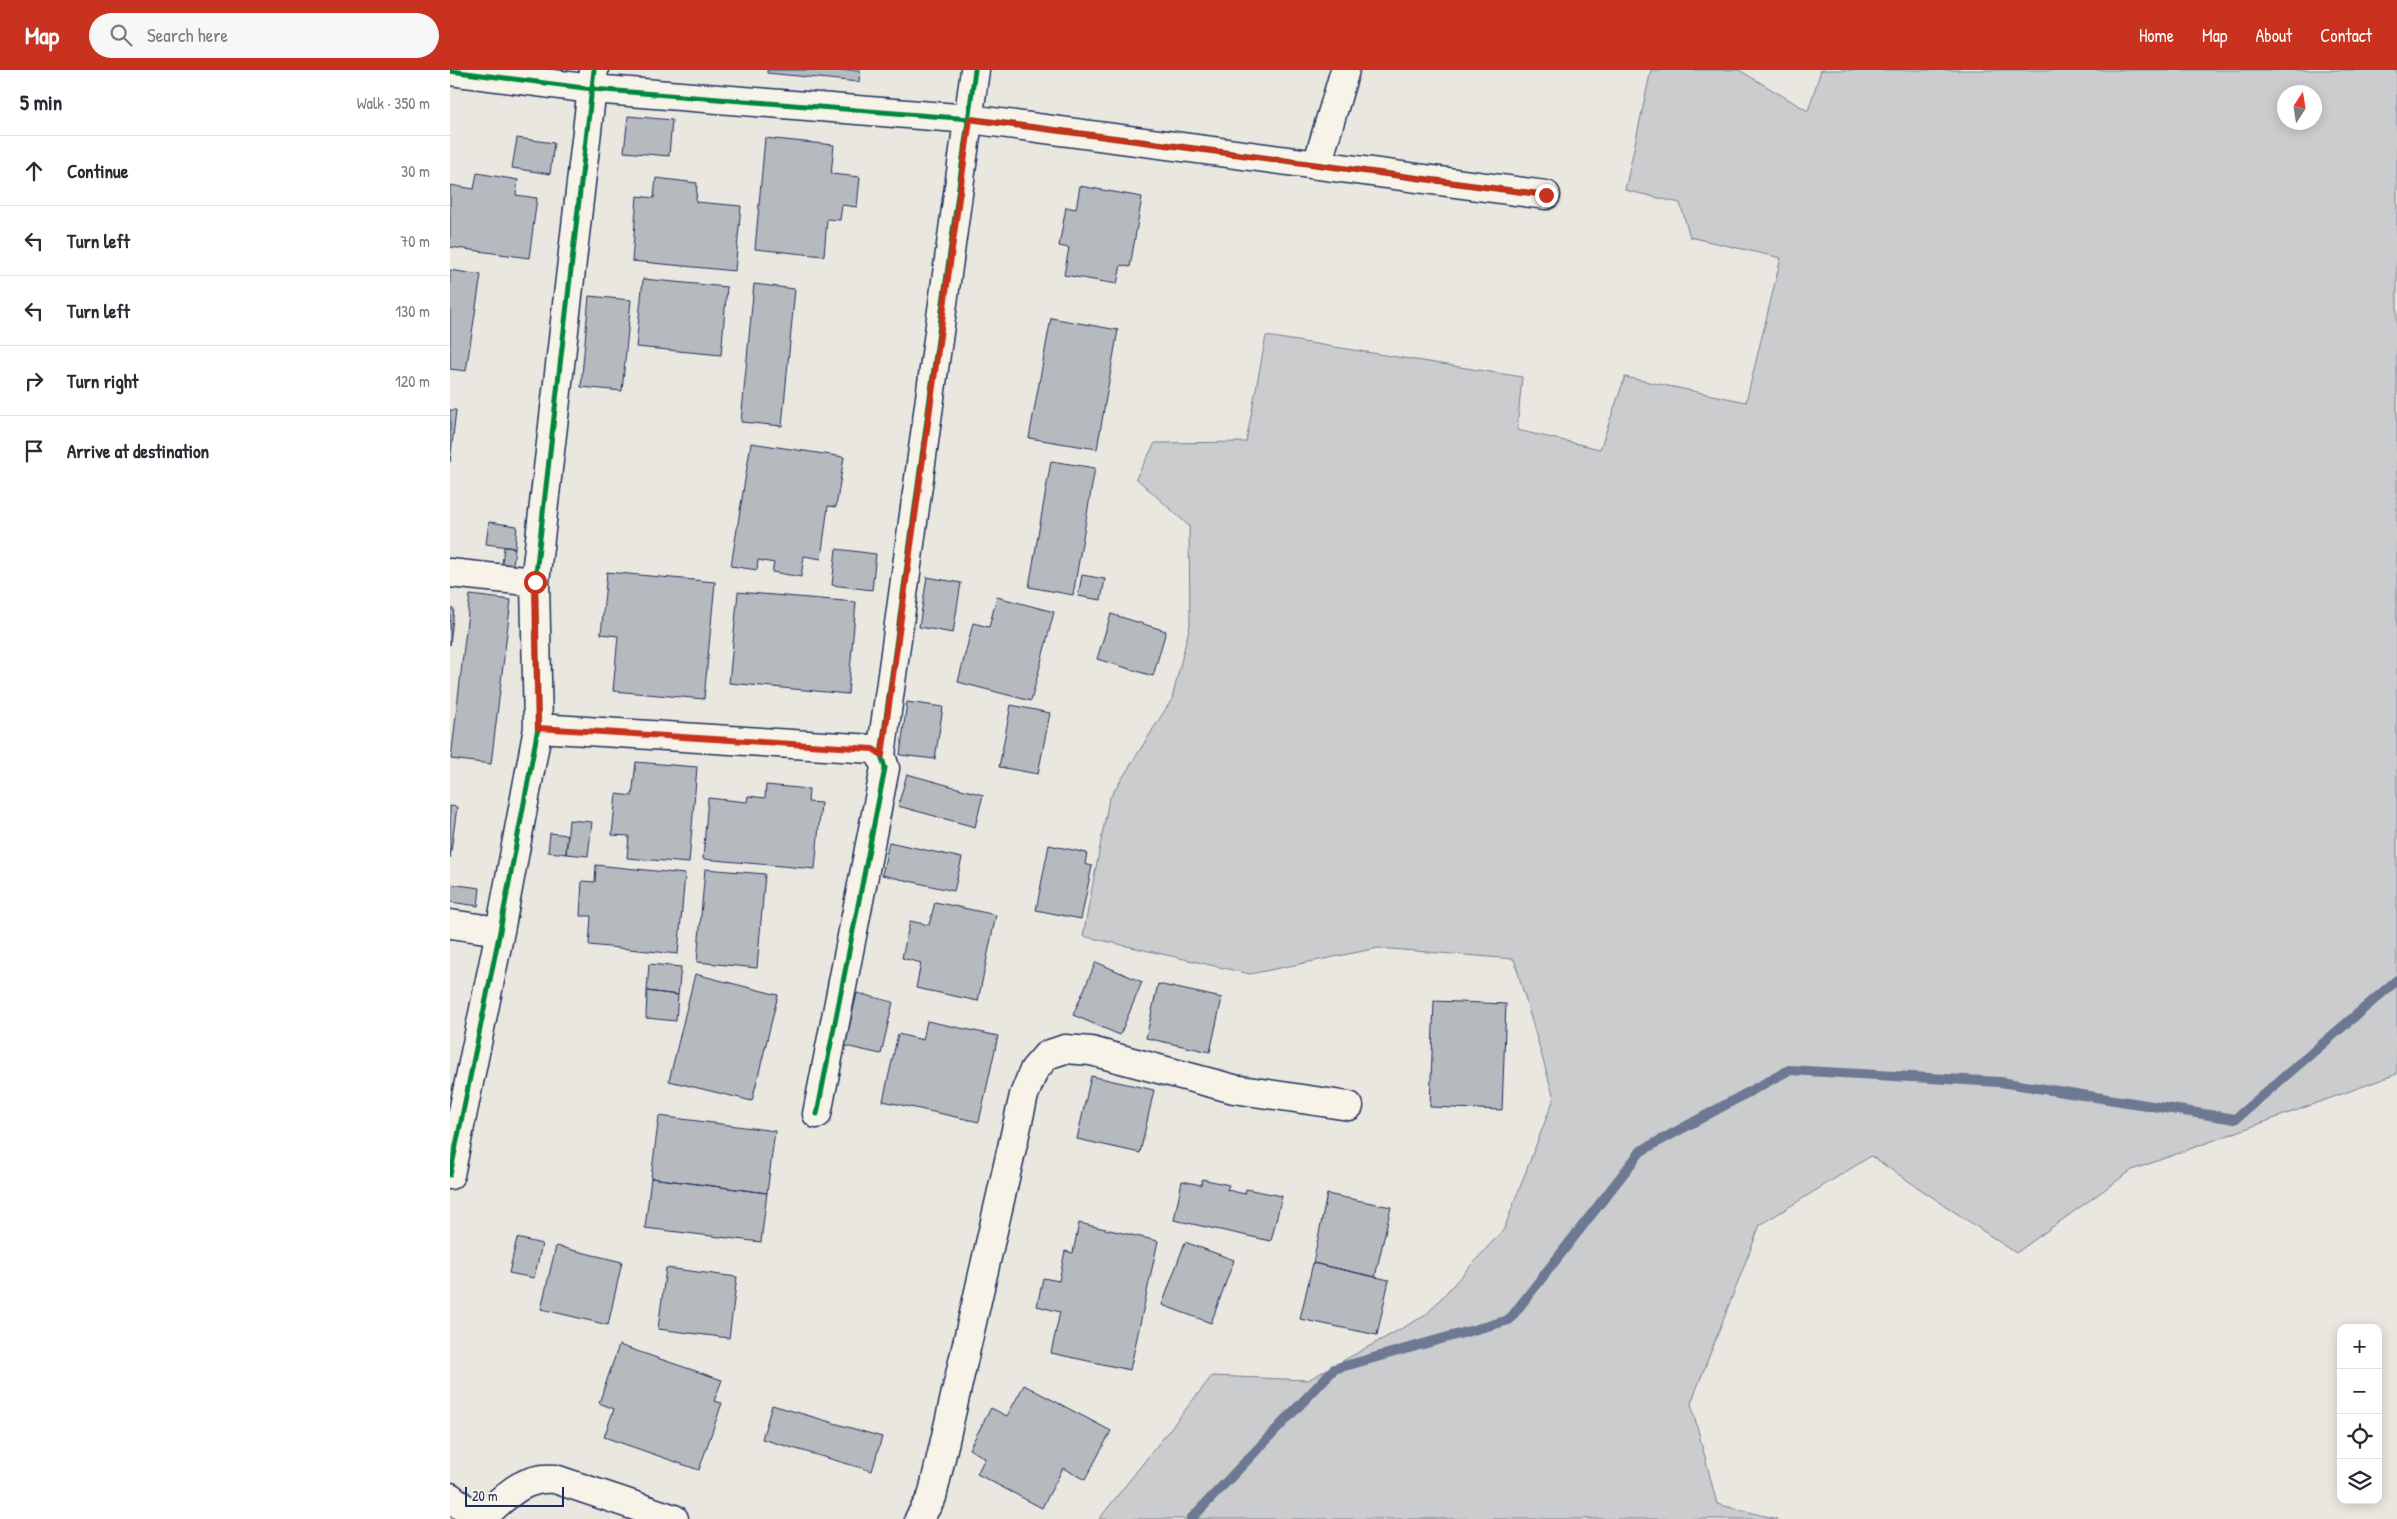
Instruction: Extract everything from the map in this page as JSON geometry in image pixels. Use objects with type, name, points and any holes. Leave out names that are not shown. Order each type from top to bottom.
[{"type":"street","points":[[817,1114],[885,768],[882,755],[970,119],[975,70]]},
{"type":"street","points":[[1317,164],[1345,70]]},
{"type":"street","points":[[450,71],[593,79],[970,119],[1546,195]]},
{"type":"street","points":[[450,1175],[500,930],[538,728],[535,582],[593,79]]},
{"type":"street","points":[[450,573],[535,582]]},
{"type":"street","points":[[538,728],[873,749],[882,755]]},
{"type":"street","points":[[450,924],[500,930]]},
{"type":"street","points":[[919,1519],[932,1496],[1024,1095],[1034,1070],[1047,1055],[1065,1049],[1091,1051],[1234,1089],[1349,1106]]},
{"type":"street","points":[[450,1497],[479,1519],[520,1485],[536,1479],[546,1478],[555,1479],[674,1519]]},
{"type":"shaded area","points":[[1651,70],[1739,70],[1808,111],[1821,70],[2397,70],[2397,1074],[2132,1170],[2016,1253],[1871,1156],[1760,1225],[1691,1403],[1717,1504],[1777,1519],[1099,1519],[1212,1376],[1308,1380],[1426,1315],[1504,1229],[1554,1098],[1514,959],[1378,948],[1250,974],[1083,936],[1109,799],[1172,699],[1190,625],[1189,526],[1136,478],[1155,443],[1246,442],[1266,336],[1522,377],[1517,430],[1600,449],[1625,377],[1746,402],[1781,258],[1690,237],[1680,203],[1625,190]]},
{"type":"building","points":[[767,70],[860,70],[859,82],[767,73]]},
{"type":"building","points":[[628,116],[672,120],[669,156],[624,152]]},
{"type":"building","points":[[517,138],[554,143],[550,174],[512,168]]},
{"type":"building","points":[[765,138],[834,145],[831,174],[860,177],[857,207],[842,205],[840,220],[827,219],[824,256],[755,249]]},
{"type":"building","points":[[477,173],[518,180],[516,195],[537,198],[529,258],[450,247],[450,185],[474,189]]},
{"type":"building","points":[[656,178],[697,183],[696,202],[741,206],[735,271],[632,261],[637,196],[654,198]]},
{"type":"building","points":[[1080,186],[1142,197],[1130,267],[1121,265],[1117,284],[1064,275],[1069,248],[1059,246],[1066,207],[1076,209]]},
{"type":"building","points":[[450,270],[481,275],[466,371],[450,369]]},
{"type":"building","points":[[643,279],[727,287],[721,355],[636,347]]},
{"type":"building","points":[[754,284],[795,289],[782,426],[741,422]]},
{"type":"building","points":[[589,296],[631,300],[622,391],[581,387]]},
{"type":"building","points":[[1051,318],[1118,330],[1097,449],[1029,438]]},
{"type":"building","points":[[450,410],[456,410],[450,462]]},
{"type":"building","points":[[751,443],[844,457],[836,507],[828,506],[821,559],[804,556],[801,577],[772,572],[774,563],[758,560],[757,570],[731,566]]},
{"type":"building","points":[[1051,461],[1095,468],[1073,595],[1029,587]]},
{"type":"building","points":[[489,522],[517,526],[515,548],[486,544]]},
{"type":"building","points":[[504,547],[515,548],[513,565],[502,564]]},
{"type":"building","points":[[836,549],[876,554],[872,590],[832,585]]},
{"type":"building","points":[[607,572],[715,582],[704,699],[613,691],[618,636],[601,634]]},
{"type":"building","points":[[1082,575],[1105,579],[1101,600],[1078,596]]},
{"type":"building","points":[[927,577],[961,583],[953,633],[919,627]]},
{"type":"building","points":[[738,592],[856,602],[848,694],[729,683]]},
{"type":"building","points":[[470,595],[511,600],[491,764],[451,759]]},
{"type":"building","points":[[997,597],[1054,612],[1031,701],[958,682],[973,623],[989,627]]},
{"type":"building","points":[[450,609],[454,609],[450,645]]},
{"type":"building","points":[[1111,614],[1166,631],[1153,676],[1097,659]]},
{"type":"building","points":[[907,702],[943,707],[935,759],[900,755]]},
{"type":"building","points":[[1011,705],[1050,713],[1038,774],[999,767]]},
{"type":"building","points":[[636,762],[697,767],[689,863],[627,858],[629,836],[612,835],[616,794],[632,796]]},
{"type":"building","points":[[907,774],[983,795],[975,827],[898,806]]},
{"type":"building","points":[[766,785],[809,789],[808,802],[821,803],[815,869],[703,859],[708,798],[747,802],[748,796],[765,798]]},
{"type":"building","points":[[450,806],[457,807],[450,858]]},
{"type":"building","points":[[569,820],[592,822],[588,856],[566,854]]},
{"type":"building","points":[[550,833],[568,835],[566,854],[548,852]]},
{"type":"building","points":[[889,842],[962,858],[954,891],[882,875]]},
{"type":"building","points":[[1049,845],[1087,853],[1085,864],[1092,866],[1081,919],[1036,910]]},
{"type":"building","points":[[596,865],[685,874],[678,954],[589,945],[591,916],[580,916],[582,881],[595,882]]},
{"type":"building","points":[[705,869],[765,874],[757,968],[697,962]]},
{"type":"building","points":[[450,884],[480,888],[478,906],[450,902]]},
{"type":"building","points":[[935,902],[996,915],[978,1001],[916,988],[921,963],[902,958],[910,921],[929,925]]},
{"type":"building","points":[[1096,962],[1142,982],[1120,1035],[1073,1015]]},
{"type":"building","points":[[649,964],[681,967],[678,995],[647,991]]},
{"type":"building","points":[[695,974],[778,995],[752,1101],[669,1081]]},
{"type":"building","points":[[1158,984],[1222,998],[1210,1052],[1146,1038]]},
{"type":"building","points":[[647,991],[678,995],[676,1021],[646,1018]]},
{"type":"building","points":[[857,993],[893,1002],[881,1054],[845,1046]]},
{"type":"building","points":[[1434,1001],[1506,1004],[1502,1110],[1430,1107]]},
{"type":"building","points":[[927,1021],[998,1036],[979,1122],[883,1101],[898,1034],[923,1040]]},
{"type":"building","points":[[1091,1076],[1154,1090],[1140,1153],[1077,1139]]},
{"type":"building","points":[[659,1116],[775,1131],[767,1193],[651,1178]]},
{"type":"building","points":[[651,1178],[767,1193],[761,1242],[645,1228]]},
{"type":"building","points":[[1202,1179],[1229,1185],[1227,1190],[1245,1194],[1246,1189],[1282,1196],[1271,1241],[1174,1220],[1182,1181],[1201,1185]]},
{"type":"building","points":[[1327,1194],[1391,1207],[1375,1277],[1313,1263]]},
{"type":"building","points":[[1079,1223],[1158,1241],[1130,1370],[1051,1353],[1060,1312],[1037,1306],[1043,1278],[1059,1281],[1065,1251],[1073,1253]]},
{"type":"building","points":[[517,1238],[542,1244],[534,1278],[509,1273]]},
{"type":"building","points":[[1185,1242],[1234,1260],[1211,1323],[1162,1305]]},
{"type":"building","points":[[556,1246],[622,1262],[608,1325],[541,1309]]},
{"type":"building","points":[[1313,1263],[1389,1280],[1377,1335],[1300,1319]]},
{"type":"building","points":[[666,1268],[737,1277],[729,1338],[658,1329]]},
{"type":"building","points":[[619,1345],[722,1380],[714,1401],[722,1403],[699,1470],[604,1437],[614,1409],[599,1403]]},
{"type":"building","points":[[1024,1385],[1111,1431],[1085,1480],[1063,1468],[1042,1508],[977,1474],[985,1458],[969,1449],[991,1408],[1007,1416]]},
{"type":"building","points":[[772,1405],[882,1437],[872,1471],[762,1439]]},
{"type":"waterway","points":[[1191,1519],[1334,1369],[1509,1320],[1641,1151],[1789,1070],[2000,1082],[2235,1119],[2397,980]]},
{"type":"cycle path","points":[[450,1175],[500,931],[538,728],[535,582],[594,70]]},
{"type":"cycle path","points":[[817,1114],[885,768],[881,755],[975,70]]},
{"type":"cycle path","points":[[450,71],[592,89],[970,119],[1546,195]]},
{"type":"route","points":[[535,582],[538,728],[873,749],[882,755],[970,119],[1546,195]]}]
